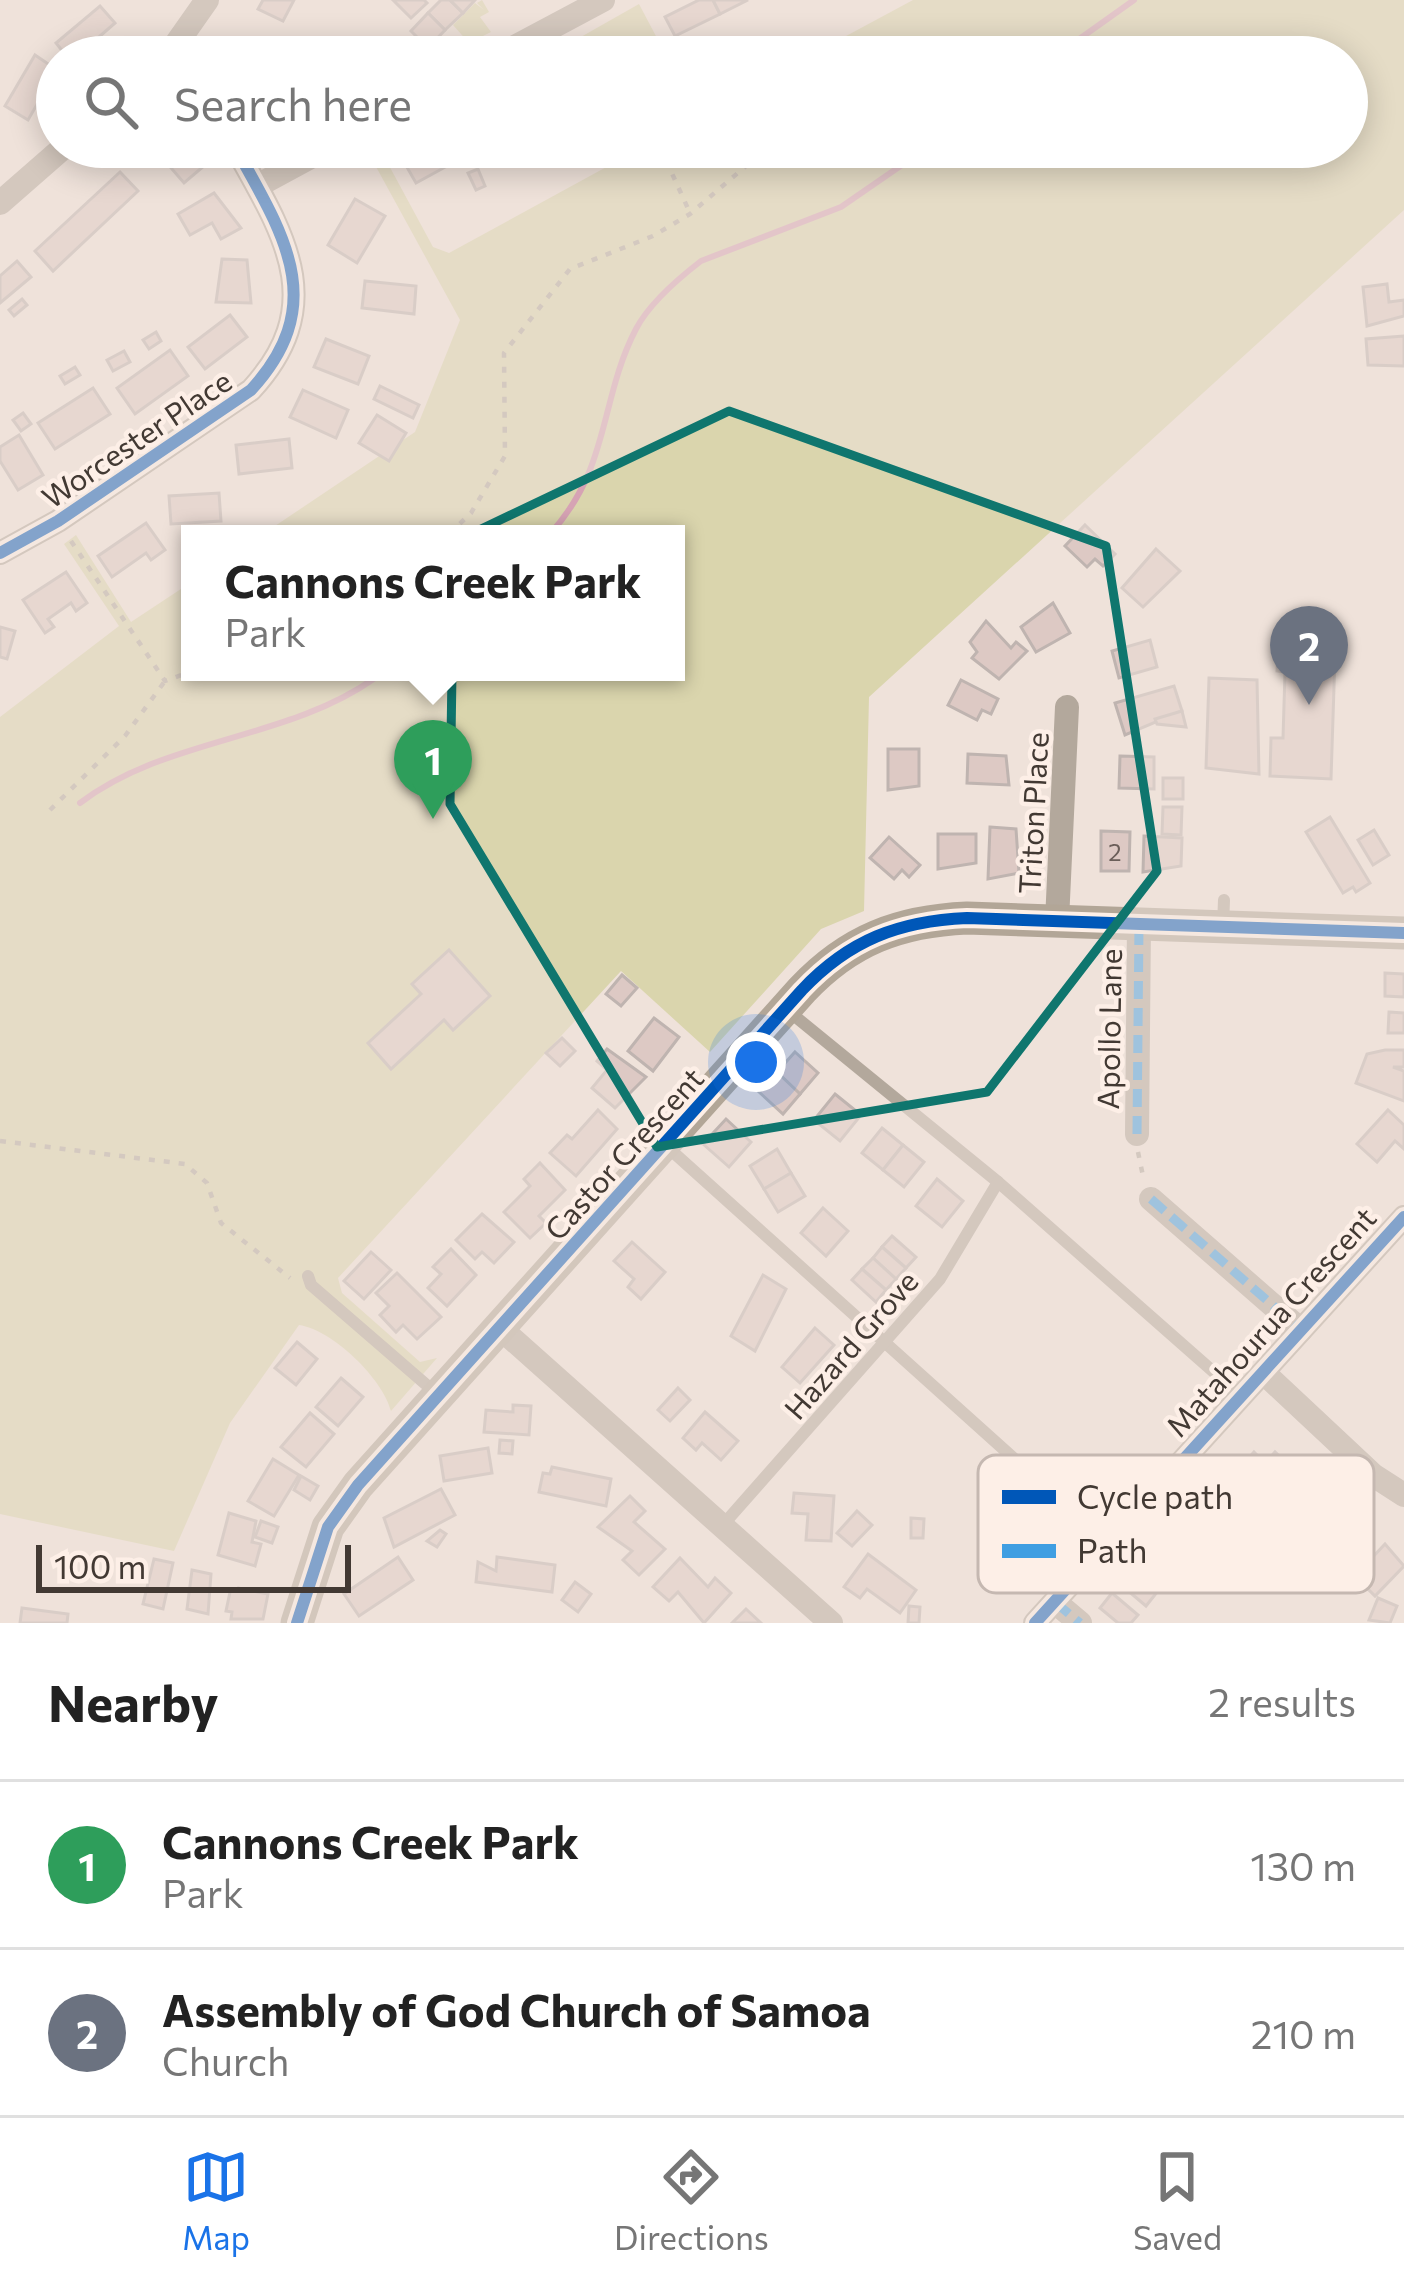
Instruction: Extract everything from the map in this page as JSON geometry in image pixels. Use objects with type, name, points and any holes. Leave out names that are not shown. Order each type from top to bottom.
[{"type":"street","points":[[184,36],[207,0]]},
{"type":"street","points":[[535,36],[603,0]]},
{"type":"street","points":[[0,203],[40,168]]},
{"type":"street","name":"Worcester Place","points":[[0,553],[58,521],[251,390],[275,364],[298,298],[287,252],[246,168]]},
{"type":"street","points":[[256,186],[289,168]]},
{"type":"street","name":"Triton Place","points":[[1057,921],[1067,707]]},
{"type":"street","name":"Castor Crescent","points":[[297,1623],[328,1527],[438,1394],[785,1008],[839,955],[898,926],[967,918],[1139,924],[1223,914],[1404,933]]},
{"type":"street","name":"Apollo Lane","points":[[1137,1134],[1139,924]]},
{"type":"street","points":[[1151,1198],[1300,1330]]},
{"type":"street","name":"Matahourua Crescent","points":[[1190,1455],[1404,1217]]},
{"type":"street","points":[[499,1327],[831,1623]]},
{"type":"street","points":[[1264,1373],[1352,1455]]},
{"type":"street","points":[[1374,1476],[1404,1495]]},
{"type":"street","name":"Matahourua Crescent","points":[[1035,1623],[1063,1593]]},
{"type":"street","points":[[1055,1602],[1079,1623]]},
{"type":"lane","points":[[785,1008],[998,1182],[1243,1397]]},
{"type":"lane","points":[[663,1144],[1009,1455]]},
{"type":"lane","name":"Hazard Grove","points":[[722,1526],[940,1279],[998,1182]]},
{"type":"lane","points":[[308,1276],[311,1286],[438,1394]]},
{"type":"path","points":[[669,168],[690,214]]},
{"type":"path","points":[[458,525],[471,513],[505,456],[504,353],[570,269],[653,236],[690,214],[744,168]]},
{"type":"path","points":[[58,521],[165,681]]},
{"type":"path","points":[[50,810],[124,736],[165,681],[181,675]]},
{"type":"path","points":[[1137,1134],[1138,1167],[1151,1198]]},
{"type":"path","points":[[0,1141],[178,1160],[207,1183],[228,1231],[294,1282],[308,1276]]},
{"type":"highlighted area","points":[[729,411],[1106,546],[1157,871],[987,1092],[657,1147],[450,804],[454,542]]},
{"type":"shaded area","points":[[482,0],[489,12],[480,17],[491,32],[463,36],[453,25],[475,3],[484,10],[477,3]]},
{"type":"shaded area","points":[[913,0],[1404,0],[1404,210],[869,697],[864,911],[821,929],[710,1052],[621,971],[338,1278],[342,1293],[420,1362],[437,1358],[391,1411],[378,1385],[355,1358],[327,1336],[299,1325],[230,1423],[174,1551],[0,1514],[0,717],[119,626],[64,544],[76,535],[131,622],[181,589],[181,681],[685,681],[685,525],[276,525],[415,432],[460,320],[377,168],[390,168],[433,247],[449,253],[605,168],[1368,168],[1368,36],[846,36]]},
{"type":"shaded area","points":[[639,4],[656,36],[583,36]]},
{"type":"building","points":[[263,0],[294,0],[283,21],[258,9]]},
{"type":"building","points":[[393,0],[424,0],[427,3],[411,18]]},
{"type":"building","points":[[441,0],[450,0],[463,13],[445,30],[428,13]]},
{"type":"building","points":[[450,0],[475,0],[463,13]]},
{"type":"building","points":[[699,0],[713,0],[720,14],[675,36],[665,17]]},
{"type":"building","points":[[713,0],[748,0],[720,14]]},
{"type":"building","points":[[100,6],[115,23],[100,36],[64,36]]},
{"type":"building","points":[[428,13],[445,30],[439,36],[416,36],[411,31]]},
{"type":"building","points":[[35,55],[36,106],[28,120],[5,106]]},
{"type":"building","points":[[171,168],[202,168],[184,183]]},
{"type":"building","points":[[407,168],[443,168],[416,183]]},
{"type":"building","points":[[478,169],[485,186],[476,190],[468,173]]},
{"type":"building","points":[[120,172],[138,191],[53,271],[35,251]]},
{"type":"building","points":[[214,193],[241,228],[221,239],[212,223],[190,235],[178,214]]},
{"type":"building","points":[[355,199],[385,216],[357,263],[328,245]]},
{"type":"building","points":[[222,259],[247,260],[251,303],[216,302]]},
{"type":"building","points":[[17,261],[31,277],[0,303],[0,276]]},
{"type":"building","points":[[365,281],[416,286],[414,314],[362,308]]},
{"type":"building","points":[[1387,284],[1389,302],[1404,300],[1404,316],[1367,326],[1363,287]]},
{"type":"building","points":[[22,299],[27,305],[14,316],[9,310]]},
{"type":"building","points":[[230,315],[247,337],[205,369],[188,347]]},
{"type":"building","points":[[156,332],[161,341],[149,349],[143,340]]},
{"type":"building","points":[[1404,336],[1404,366],[1368,365],[1366,339]]},
{"type":"building","points":[[326,339],[369,356],[358,384],[314,367]]},
{"type":"building","points":[[170,350],[188,376],[135,414],[117,388]]},
{"type":"building","points":[[124,351],[130,362],[113,371],[107,360]]},
{"type":"building","points":[[75,367],[80,375],[65,384],[60,376]]},
{"type":"building","points":[[380,386],[419,405],[413,418],[374,399]]},
{"type":"building","points":[[93,388],[110,414],[55,449],[38,423]]},
{"type":"building","points":[[303,390],[348,410],[336,438],[290,417]]},
{"type":"building","points":[[23,413],[31,424],[21,431],[13,420]]},
{"type":"building","points":[[377,415],[406,433],[389,461],[359,443]]},
{"type":"building","points":[[19,435],[43,475],[18,490],[0,461],[0,447]]},
{"type":"building","points":[[289,439],[292,468],[239,474],[236,445]]},
{"type":"building","points":[[219,493],[221,521],[171,524],[169,496]]},
{"type":"building","points":[[146,523],[165,550],[151,560],[146,553],[112,577],[98,556]]},
{"type":"building","points":[[1085,525],[1115,554],[1103,566],[1095,559],[1087,567],[1065,546]]},
{"type":"building","points":[[1156,549],[1180,571],[1143,607],[1122,588]]},
{"type":"building","points":[[66,572],[87,603],[76,611],[71,603],[48,619],[54,627],[45,633],[23,600]]},
{"type":"building","points":[[1053,603],[1070,633],[1036,652],[1021,627]]},
{"type":"building","points":[[986,621],[1011,648],[1016,642],[1027,651],[999,679],[972,658],[977,652],[970,642]]},
{"type":"building","points":[[1287,624],[1336,626],[1331,779],[1270,776],[1271,738],[1283,738],[1285,672],[1277,671],[1278,653],[1286,654]]},
{"type":"building","points":[[0,627],[15,631],[7,659],[0,657]]},
{"type":"building","points":[[1150,640],[1157,667],[1119,678],[1112,651]]},
{"type":"building","points":[[1209,678],[1257,680],[1259,774],[1206,768]]},
{"type":"building","points":[[961,680],[998,699],[991,714],[982,710],[977,720],[948,705]]},
{"type":"building","points":[[1174,686],[1182,711],[1125,735],[1115,703]]},
{"type":"building","points":[[1182,711],[1186,727],[1157,724],[1155,719]]},
{"type":"building","points":[[888,749],[919,749],[919,786],[888,790]]},
{"type":"building","points":[[968,754],[1006,756],[1009,785],[967,783]]},
{"type":"building","points":[[1120,756],[1154,757],[1154,789],[1119,788]]},
{"type":"building","points":[[1163,778],[1183,778],[1183,799],[1163,799]]},
{"type":"building","points":[[1163,807],[1182,807],[1181,835],[1162,834]]},
{"type":"building","points":[[1330,817],[1370,883],[1356,892],[1353,887],[1343,893],[1306,832]]},
{"type":"building","points":[[990,827],[1016,829],[1019,873],[988,879]]},
{"type":"building","points":[[1374,830],[1389,855],[1373,865],[1358,840]]},
{"type":"building","points":[[1101,831],[1130,832],[1129,871],[1101,871]]},
{"type":"building","points":[[938,834],[976,834],[976,863],[938,869]]},
{"type":"building","points":[[1144,836],[1182,838],[1181,866],[1143,872]]},
{"type":"building","points":[[889,837],[920,865],[909,877],[902,870],[894,879],[870,858]]},
{"type":"building","points":[[449,950],[490,996],[453,1030],[444,1020],[391,1069],[368,1043],[421,994],[412,984]]},
{"type":"building","points":[[1385,973],[1404,974],[1404,997],[1385,996]]},
{"type":"building","points":[[622,975],[637,988],[621,1006],[606,994]]},
{"type":"building","points":[[1389,1012],[1404,1013],[1404,1033],[1388,1033]]},
{"type":"building","points":[[654,1018],[679,1037],[653,1071],[628,1051]]},
{"type":"building","points":[[562,1038],[575,1051],[560,1066],[546,1053]]},
{"type":"building","points":[[607,1049],[646,1077],[615,1108],[592,1088],[607,1070],[597,1061]]},
{"type":"building","points":[[1404,1050],[1404,1067],[1393,1067],[1404,1071],[1404,1101],[1356,1083],[1367,1054]]},
{"type":"building","points":[[795,1052],[818,1073],[800,1094],[777,1072]]},
{"type":"building","points":[[777,1072],[800,1094],[783,1114],[759,1092]]},
{"type":"building","points":[[835,1094],[861,1115],[840,1141],[814,1120]]},
{"type":"building","points":[[598,1110],[617,1129],[576,1176],[550,1153],[567,1135],[572,1139]]},
{"type":"building","points":[[1388,1110],[1404,1125],[1404,1149],[1395,1141],[1377,1162],[1357,1144]]},
{"type":"building","points":[[726,1119],[751,1142],[729,1167],[703,1144]]},
{"type":"building","points":[[882,1128],[903,1145],[883,1170],[862,1153]]},
{"type":"building","points":[[903,1145],[924,1162],[904,1187],[883,1170]]},
{"type":"building","points":[[777,1149],[791,1173],[764,1189],[750,1166]]},
{"type":"building","points":[[540,1163],[565,1190],[539,1216],[546,1223],[530,1238],[504,1212],[530,1186],[524,1179]]},
{"type":"building","points":[[791,1173],[805,1196],[778,1212],[764,1189]]},
{"type":"building","points":[[937,1179],[963,1201],[942,1227],[916,1206]]},
{"type":"building","points":[[823,1208],[848,1231],[826,1256],[801,1233]]},
{"type":"building","points":[[482,1214],[514,1242],[494,1263],[482,1252],[475,1259],[456,1240]]},
{"type":"building","points":[[892,1236],[916,1257],[906,1268],[882,1247]]},
{"type":"building","points":[[632,1242],[665,1272],[641,1299],[628,1287],[634,1279],[614,1261]]},
{"type":"building","points":[[882,1247],[906,1268],[896,1279],[873,1258]]},
{"type":"building","points":[[451,1249],[476,1275],[447,1306],[428,1288],[441,1274],[433,1267]]},
{"type":"building","points":[[371,1252],[391,1270],[364,1299],[344,1281]]},
{"type":"building","points":[[873,1258],[896,1279],[886,1290],[862,1269]]},
{"type":"building","points":[[862,1269],[886,1290],[876,1302],[852,1280]]},
{"type":"building","points":[[397,1273],[441,1317],[417,1339],[403,1325],[396,1332],[380,1315],[389,1306],[376,1293]]},
{"type":"building","points":[[763,1275],[786,1289],[755,1351],[731,1336]]},
{"type":"building","points":[[815,1328],[834,1345],[800,1383],[782,1367]]},
{"type":"building","points":[[297,1342],[317,1359],[296,1385],[275,1368]]},
{"type":"building","points":[[341,1378],[363,1397],[338,1426],[316,1407]]},
{"type":"building","points":[[678,1388],[690,1400],[670,1421],[658,1410]]},
{"type":"building","points":[[513,1405],[531,1406],[529,1435],[484,1432],[486,1410],[513,1412]]},
{"type":"building","points":[[705,1412],[738,1441],[721,1460],[702,1443],[696,1450],[683,1438]]},
{"type":"building","points":[[310,1413],[334,1434],[306,1467],[281,1447]]},
{"type":"building","points":[[500,1440],[513,1441],[512,1454],[499,1453]]},
{"type":"building","points":[[488,1448],[492,1473],[444,1481],[440,1456]]},
{"type":"building","points":[[273,1459],[299,1475],[274,1516],[248,1501]]},
{"type":"building","points":[[552,1467],[611,1479],[606,1506],[539,1492],[543,1473],[550,1474]]},
{"type":"building","points":[[301,1476],[318,1486],[310,1500],[294,1490]]},
{"type":"building","points":[[441,1489],[455,1515],[394,1547],[384,1518]]},
{"type":"building","points":[[794,1493],[834,1496],[831,1541],[806,1540],[808,1514],[792,1513]]},
{"type":"building","points":[[630,1496],[645,1511],[634,1522],[665,1549],[639,1575],[623,1560],[632,1551],[598,1527]]},
{"type":"building","points":[[857,1511],[872,1525],[852,1546],[837,1533]]},
{"type":"building","points":[[229,1513],[256,1521],[252,1542],[261,1544],[255,1566],[218,1555]]},
{"type":"building","points":[[911,1518],[924,1519],[923,1538],[911,1538]]},
{"type":"building","points":[[261,1521],[278,1527],[272,1543],[255,1537]]},
{"type":"building","points":[[440,1530],[446,1534],[437,1547],[427,1541]]},
{"type":"building","points":[[1385,1544],[1404,1566],[1375,1596],[1372,1593],[1374,1556]]},
{"type":"building","points":[[868,1554],[916,1590],[900,1613],[867,1589],[860,1598],[844,1587]]},
{"type":"building","points":[[398,1557],[413,1580],[359,1616],[344,1594]]},
{"type":"building","points":[[497,1557],[555,1565],[552,1592],[476,1582],[478,1562],[496,1571]]},
{"type":"building","points":[[680,1558],[708,1587],[715,1578],[731,1593],[704,1623],[678,1592],[669,1601],[653,1587]]},
{"type":"building","points":[[154,1559],[173,1563],[163,1609],[143,1604]]},
{"type":"building","points":[[192,1570],[211,1574],[208,1614],[187,1609]]},
{"type":"building","points":[[575,1582],[591,1594],[578,1612],[562,1600]]},
{"type":"building","points":[[238,1588],[268,1594],[263,1619],[231,1619],[232,1612],[226,1611],[230,1592]]},
{"type":"building","points":[[1112,1593],[1138,1615],[1131,1623],[1118,1623],[1100,1608]]},
{"type":"building","points":[[1131,1593],[1156,1593],[1146,1606]]},
{"type":"building","points":[[1378,1598],[1397,1606],[1390,1623],[1369,1620]]},
{"type":"building","points":[[909,1606],[920,1607],[919,1623],[908,1623]]},
{"type":"building","points":[[22,1608],[68,1614],[67,1623],[20,1623]]},
{"type":"building","points":[[746,1609],[761,1623],[732,1623]]},
{"type":"waterway","points":[[1083,36],[1134,0]]},
{"type":"waterway","points":[[557,525],[584,484],[636,329],[665,292],[701,261],[841,207],[898,168]]},
{"type":"waterway","points":[[80,803],[150,764],[304,715],[370,681]]},
{"type":"marked path","points":[[1137,1134],[1139,924]]},
{"type":"marked path","points":[[1151,1199],[1301,1330]]},
{"type":"marked path","points":[[1055,1602],[1080,1623]]},
{"type":"cycle path","points":[[0,553],[58,521],[251,390],[275,358],[289,328],[294,299],[291,269],[269,210],[246,168]]},
{"type":"cycle path","points":[[297,1623],[328,1527],[358,1485],[802,990],[857,946],[919,923],[967,918],[1404,933]]},
{"type":"cycle path","points":[[1188,1455],[1404,1217]]},
{"type":"cycle path","points":[[1035,1623],[1062,1593]]},
{"type":"place","name":"Assembly of God Church of Samoa","points":[[1309,705]]},
{"type":"place","name":"Cannons Creek Park","points":[[433,819]]}]
